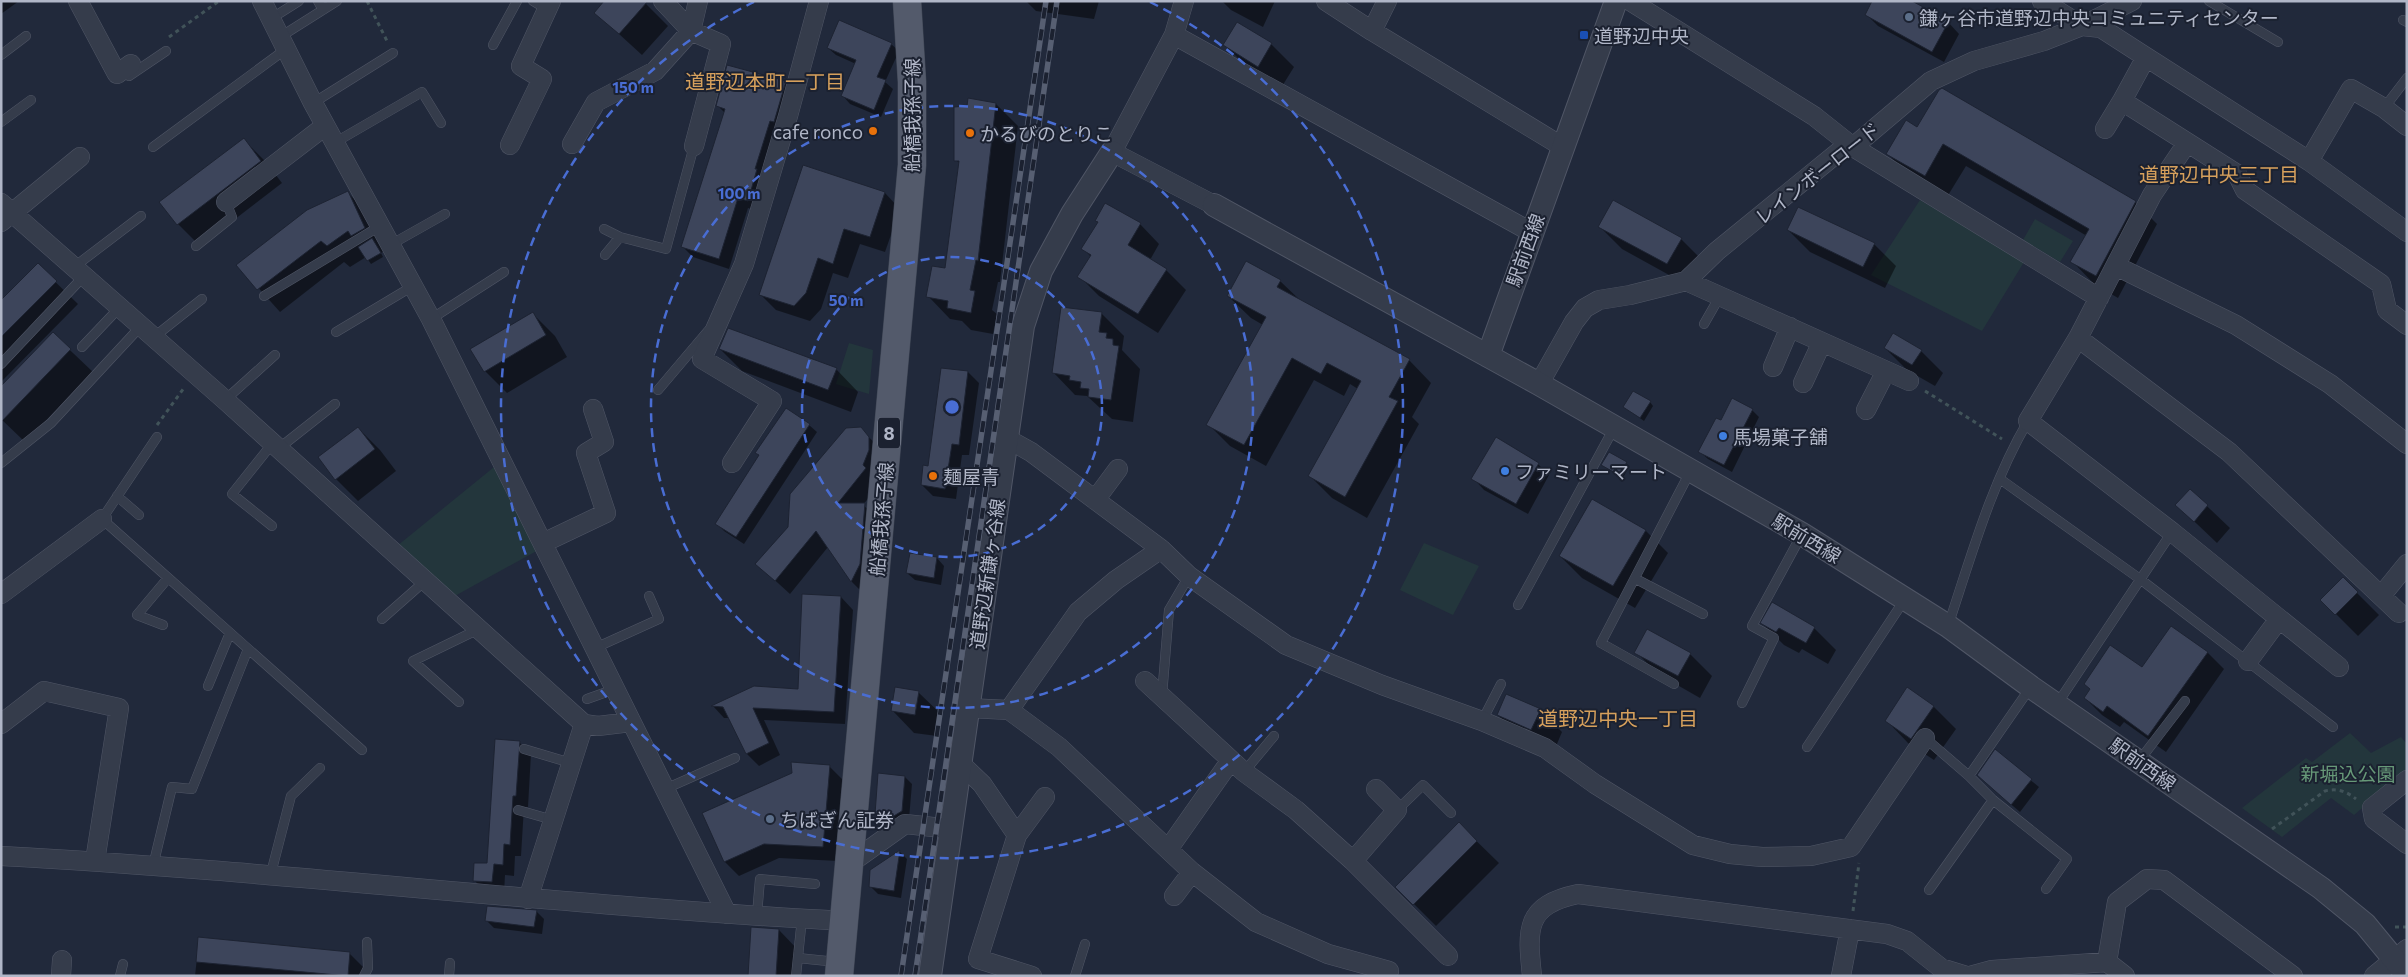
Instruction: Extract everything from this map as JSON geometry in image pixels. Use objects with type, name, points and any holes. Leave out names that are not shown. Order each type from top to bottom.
[{"type":"main road","name":"船橋我孫子線","points":[[839,969],[912,165],[912,82],[907,1]]},
{"type":"street","points":[[78,1],[117,74],[131,71]]},
{"type":"street","points":[[262,1],[334,143],[431,320],[728,914]]},
{"type":"street","points":[[663,1],[691,31],[721,44],[694,146]]},
{"type":"street","points":[[572,144],[596,102],[655,71],[691,31],[698,1]]},
{"type":"street","points":[[732,464],[772,401],[702,359],[744,264],[788,116],[819,1]]},
{"type":"street","name":"道野辺新鎌ヶ谷線","points":[[930,976],[1023,326],[1041,271],[1072,214],[1112,152],[1174,34],[1184,1]]},
{"type":"street","points":[[1326,1],[1563,147]]},
{"type":"street","points":[[1372,31],[1387,1]]},
{"type":"street","name":"駅前西線","points":[[1616,1],[1531,232],[1488,356],[1802,534],[1948,626],[2321,888],[2365,924],[2403,961]]},
{"type":"street","points":[[1630,1],[1814,116],[1853,147],[2099,298]]},
{"type":"street","points":[[2042,1],[2082,26],[2101,28],[2309,161],[2407,232]]},
{"type":"street","name":"レインボーロード","points":[[1686,281],[1717,251],[1829,159],[1841,150],[1853,147],[1931,81],[1974,61],[2044,41],[2082,26],[2132,1]]},
{"type":"street","points":[[510,145],[542,79],[521,66],[544,4]]},
{"type":"street","points":[[1174,34],[1531,232]]},
{"type":"street","points":[[2105,129],[2146,57]]},
{"type":"street","points":[[2309,161],[2351,88],[2384,108],[2407,126]]},
{"type":"street","points":[[2122,101],[2237,174],[2245,190],[2381,284],[2387,310],[2407,325]]},
{"type":"street","points":[[226,202],[325,126]]},
{"type":"street","points":[[2187,143],[2152,195],[2078,338],[2028,421],[2172,532],[2339,667]]},
{"type":"street","points":[[1112,152],[1214,205],[1488,356]]},
{"type":"street","points":[[80,157],[4,212],[79,271],[148,331],[584,724],[598,726],[631,722]]},
{"type":"street","points":[[2116,266],[2236,325],[2330,384],[2407,444]]},
{"type":"street","points":[[1539,384],[1574,322],[1585,308],[1600,300],[1630,295],[1686,281],[1909,381]]},
{"type":"street","points":[[1773,368],[1790,328]]},
{"type":"street","points":[[2078,338],[2229,452],[2279,497],[2399,613]]},
{"type":"street","points":[[1803,383],[1822,342]]},
{"type":"street","points":[[1866,410],[1886,371]]},
{"type":"street","points":[[543,543],[606,513],[586,453],[604,442],[593,409]]},
{"type":"street","points":[[1006,438],[1031,452],[1161,549],[1189,576],[1286,645],[1382,685],[1482,721],[1545,748],[1596,784],[1693,845],[1730,854],[1762,857],[1811,856],[1851,847],[1924,738]]},
{"type":"street","points":[[1095,500],[1118,469]]},
{"type":"street","points":[[1,594],[102,519]]},
{"type":"street","points":[[1009,710],[1078,612],[1116,580],[1161,549]]},
{"type":"street","points":[[2381,596],[2407,564]]},
{"type":"street","points":[[2248,662],[2279,619]]},
{"type":"street","points":[[1145,681],[1237,766],[1296,810],[1353,861],[1448,956]]},
{"type":"street","points":[[1,724],[44,691],[119,708],[95,861]]},
{"type":"street","points":[[968,708],[1009,710],[1059,747],[1169,848],[1192,872],[1256,922],[1328,954],[1390,970]]},
{"type":"street","points":[[528,899],[584,724]]},
{"type":"street","points":[[960,763],[982,784],[1017,835]]},
{"type":"street","points":[[1169,848],[1237,766]]},
{"type":"street","points":[[2407,780],[2372,808],[2374,819],[2407,844]]},
{"type":"street","points":[[1353,861],[1397,810],[1376,789]]},
{"type":"street","points":[[1032,976],[978,959],[1017,835],[1045,797]]},
{"type":"street","points":[[849,864],[905,824],[952,829]]},
{"type":"street","points":[[1,856],[95,861],[528,899],[844,921]]},
{"type":"street","points":[[1174,896],[1192,872]]},
{"type":"street","points":[[2107,962],[2117,902],[2147,879],[2164,880],[2293,976]]},
{"type":"street","points":[[1532,976],[1528,940],[1534,920],[1541,908],[1557,898],[1578,894],[1887,934],[1907,941],[1941,968],[1969,976],[1992,970],[2107,962],[2125,976]]},
{"type":"street","points":[[1840,976],[1850,929]]},
{"type":"street","points":[[2374,976],[2403,961]]},
{"type":"lane","points":[[280,13],[298,1]]},
{"type":"lane","points":[[318,1],[323,10]]},
{"type":"lane","points":[[153,147],[323,10],[337,1]]},
{"type":"lane","points":[[494,46],[517,1]]},
{"type":"lane","points":[[2209,1],[2278,42]]},
{"type":"lane","points":[[1,55],[26,36]]},
{"type":"lane","points":[[131,71],[166,51]]},
{"type":"lane","points":[[313,103],[393,53]]},
{"type":"lane","points":[[2384,108],[2407,78]]},
{"type":"lane","points":[[334,143],[422,92],[441,123]]},
{"type":"lane","points":[[1,122],[31,100]]},
{"type":"lane","points":[[604,228],[620,237],[666,249],[694,146]]},
{"type":"lane","points":[[196,246],[232,217],[226,202]]},
{"type":"lane","points":[[390,245],[444,214]]},
{"type":"lane","points":[[1,364],[79,271],[141,216]]},
{"type":"lane","points":[[264,296],[380,226]]},
{"type":"lane","points":[[606,254],[620,237]]},
{"type":"lane","points":[[431,320],[504,272]]},
{"type":"lane","points":[[336,332],[413,286]]},
{"type":"lane","points":[[1704,324],[1720,296]]},
{"type":"lane","points":[[1,463],[51,423],[148,331],[202,299]]},
{"type":"lane","points":[[82,348],[120,307]]},
{"type":"lane","points":[[658,390],[722,314]]},
{"type":"lane","points":[[226,400],[275,355]]},
{"type":"lane","points":[[272,526],[232,494],[275,447],[335,404]]},
{"type":"lane","points":[[1948,626],[1983,520],[2013,446],[2028,421]]},
{"type":"lane","points":[[1518,605],[1614,428]]},
{"type":"lane","points":[[157,437],[102,519],[362,750]]},
{"type":"lane","points":[[1674,684],[1601,643],[1692,470]]},
{"type":"lane","points":[[2000,479],[2140,579],[2333,726]]},
{"type":"lane","points":[[118,496],[139,515]]},
{"type":"lane","points":[[2057,704],[2172,532]]},
{"type":"lane","points":[[1742,703],[1774,638],[1752,626],[1802,534]]},
{"type":"lane","points":[[1162,696],[1169,610],[1189,576]]},
{"type":"lane","points":[[163,625],[137,615],[168,578]]},
{"type":"lane","points":[[1636,578],[1703,614]]},
{"type":"lane","points":[[382,618],[424,580]]},
{"type":"lane","points":[[595,648],[659,619],[649,596]]},
{"type":"lane","points":[[1807,747],[1905,598]]},
{"type":"lane","points":[[459,702],[413,661],[479,629]]},
{"type":"lane","points":[[208,686],[230,632]]},
{"type":"lane","points":[[154,866],[172,787],[192,789],[248,649]]},
{"type":"lane","points":[[1482,721],[1501,684]]},
{"type":"lane","points":[[1969,776],[2031,686]]},
{"type":"lane","points":[[587,699],[616,689]]},
{"type":"lane","points":[[2139,761],[2185,700]]},
{"type":"lane","points":[[1237,766],[1274,736]]},
{"type":"lane","points":[[1924,738],[1969,776],[1993,800],[2067,859],[2046,889]]},
{"type":"lane","points":[[524,749],[571,763]]},
{"type":"lane","points":[[665,788],[735,758]]},
{"type":"lane","points":[[270,877],[291,796],[320,768]]},
{"type":"lane","points":[[1397,810],[1422,785],[1451,812]]},
{"type":"lane","points":[[1929,890],[1993,800]]},
{"type":"lane","points":[[518,810],[553,820]]},
{"type":"lane","points":[[757,915],[760,879],[815,884]]},
{"type":"lane","points":[[796,976],[802,918]]},
{"type":"lane","points":[[364,976],[368,968],[367,942]]},
{"type":"lane","points":[[1075,976],[1085,944]]},
{"type":"lane","points":[[798,958],[839,969]]},
{"type":"lane","points":[[449,976],[450,963]]},
{"type":"lane","points":[[120,976],[124,964]]},
{"type":"path","points":[[163,41],[219,1]]},
{"type":"path","points":[[367,1],[393,53]]},
{"type":"path","points":[[157,437],[157,423],[195,374]]},
{"type":"path","points":[[1909,381],[2013,446]]},
{"type":"path","points":[[2265,833],[2325,791],[2333,789],[2348,793],[2362,804]]},
{"type":"path","points":[[1850,929],[1860,864],[1851,847]]},
{"type":"green space","points":[[1920,200],[2024,262],[1982,331],[1871,275]]},
{"type":"green space","points":[[2035,219],[2073,241],[2060,262],[2023,240]]},
{"type":"green space","points":[[849,343],[873,350],[869,394],[836,384]]},
{"type":"green space","points":[[499,463],[542,548],[453,597],[397,546]]},
{"type":"green space","points":[[1424,543],[1479,566],[1453,615],[1400,590]]},
{"type":"green space","name":"新堀込公園","points":[[2350,733],[2371,753],[2401,737],[2407,744],[2407,770],[2354,815],[2331,798],[2282,837],[2242,808],[2306,758],[2312,762]]},
{"type":"building","points":[[604,1],[648,1],[619,34],[594,13]]},
{"type":"building","points":[[1872,1],[1912,1],[1949,21],[1932,52],[1865,15]]},
{"type":"building","points":[[839,20],[892,43],[877,77],[886,80],[874,110],[841,96],[856,60],[827,48]]},
{"type":"building","points":[[1237,22],[1272,43],[1258,67],[1223,45]]},
{"type":"building","points":[[727,65],[786,81],[774,122],[770,121],[755,169],[757,169],[748,201],[738,198],[719,259],[681,247],[725,109],[716,106]]},
{"type":"building","points":[[1942,88],[2136,201],[2096,276],[2070,262],[2089,229],[1943,144],[1925,176],[1886,154],[1906,120],[1917,127]]},
{"type":"building","points":[[968,98],[996,103],[978,261],[976,260],[970,290],[975,291],[971,313],[947,308],[948,301],[926,297],[932,266],[945,268],[959,161],[954,161],[954,107],[967,106]]},
{"type":"building","points":[[244,138],[261,161],[177,225],[159,202]]},
{"type":"building","points":[[803,165],[885,192],[870,237],[844,229],[833,264],[818,258],[806,293],[794,306],[759,295]]},
{"type":"building","points":[[348,191],[365,228],[351,236],[348,231],[327,246],[321,241],[257,290],[236,265],[307,210]]},
{"type":"building","points":[[1613,200],[1682,238],[1667,264],[1598,227]]},
{"type":"building","points":[[1105,203],[1141,223],[1128,245],[1167,269],[1138,314],[1077,277],[1091,255],[1081,249],[1098,222],[1095,221]]},
{"type":"building","points":[[1798,207],[1875,243],[1863,267],[1787,230]]},
{"type":"building","points":[[372,238],[381,253],[367,261],[358,247]]},
{"type":"building","points":[[1246,261],[1281,280],[1277,287],[1410,359],[1389,397],[1398,401],[1345,497],[1308,476],[1361,381],[1327,363],[1321,374],[1292,358],[1244,445],[1206,425],[1266,317],[1227,296]]},
{"type":"building","points":[[38,263],[57,281],[1,337],[1,300]]},
{"type":"building","points":[[1061,307],[1102,312],[1099,332],[1107,333],[1106,338],[1113,339],[1113,345],[1119,346],[1111,400],[1088,397],[1089,389],[1080,388],[1081,382],[1069,380],[1070,376],[1052,373]]},
{"type":"building","points":[[533,312],[546,335],[484,372],[470,349]]},
{"type":"building","points":[[728,328],[837,368],[828,390],[719,349]]},
{"type":"building","points":[[53,332],[71,349],[1,422],[1,386]]},
{"type":"building","points":[[1893,333],[1922,350],[1912,365],[1884,348]]},
{"type":"building","points":[[941,368],[968,371],[959,445],[952,444],[945,489],[921,485],[923,465],[928,466]]},
{"type":"building","points":[[1633,391],[1651,401],[1640,418],[1623,407]]},
{"type":"building","name":"馬場菓子舗","points":[[1732,398],[1753,409],[1724,465],[1698,452],[1716,418],[1721,420]]},
{"type":"building","points":[[786,408],[810,424],[736,537],[715,524],[759,455],[755,453]]},
{"type":"building","points":[[358,427],[375,449],[335,480],[318,457]]},
{"type":"building","points":[[861,427],[869,437],[869,450],[863,465],[866,468],[838,503],[865,503],[860,564],[851,582],[816,531],[775,581],[755,564],[788,527],[790,494],[846,428]]},
{"type":"building","name":"ファミリーマート","points":[[1496,437],[1539,463],[1516,504],[1471,479]]},
{"type":"building","points":[[1609,452],[1627,462],[1619,475],[1601,465]]},
{"type":"building","points":[[2190,489],[2208,505],[2194,522],[2175,505]]},
{"type":"building","points":[[1592,499],[1646,530],[1613,586],[1559,556]]},
{"type":"building","points":[[910,553],[937,557],[934,578],[906,573]]},
{"type":"building","points":[[2343,577],[2358,592],[2335,615],[2320,600]]},
{"type":"building","points":[[802,594],[841,596],[834,712],[753,708],[769,743],[746,754],[723,707],[711,706],[754,686],[798,689]]},
{"type":"building","points":[[1772,602],[1815,627],[1806,643],[1779,628],[1776,632],[1760,623]]},
{"type":"building","points":[[2171,626],[2208,652],[2148,736],[2107,706],[2103,712],[2084,698],[2090,689],[2084,684],[2110,645],[2142,667]]},
{"type":"building","points":[[1647,629],[1691,653],[1678,676],[1634,653]]},
{"type":"building","points":[[895,687],[919,691],[915,715],[891,711]]},
{"type":"building","points":[[1907,687],[1934,706],[1911,739],[1885,721]]},
{"type":"building","points":[[1506,694],[1541,709],[1531,730],[1497,715]]},
{"type":"building","points":[[495,739],[520,741],[516,796],[513,796],[510,845],[504,844],[503,865],[494,864],[492,882],[473,881],[474,863],[487,863]]},
{"type":"building","points":[[1995,749],[2032,779],[2011,805],[1977,775]]},
{"type":"building","points":[[791,762],[830,765],[823,847],[764,844],[724,862],[702,813],[792,773]]},
{"type":"building","points":[[878,773],[905,776],[902,811],[874,828]]},
{"type":"building","points":[[1459,822],[1477,841],[1413,905],[1395,887]]},
{"type":"building","points":[[900,850],[894,891],[869,887],[870,870]]},
{"type":"building","points":[[487,906],[537,910],[534,927],[485,921]]},
{"type":"building","points":[[751,927],[779,929],[776,976],[748,976]]},
{"type":"building","points":[[198,937],[350,952],[348,976],[196,962]]},
{"type":"railway","points":[[901,976],[1046,1]]},
{"type":"railway","points":[[915,976],[1057,1]]},
{"type":"place","name":"鎌ヶ谷市道野辺中央コミュニティセンター","points":[[1909,17]]},
{"type":"place","name":"道野辺中央","points":[[1584,35]]},
{"type":"place","name":"cafe ronco","points":[[873,131]]},
{"type":"place","name":"かるびのとりこ","points":[[970,133]]},
{"type":"place","name":"馬場菓子舗","points":[[1723,436]]},
{"type":"place","name":"ファミリーマート","points":[[1505,471]]},
{"type":"place","name":"麺屋青","points":[[933,476]]},
{"type":"place","name":"ちばぎん証券","points":[[770,819]]},
{"type":"district","name":"道野辺本町一丁目","points":[[765,81]]},
{"type":"district","name":"道野辺中央三丁目","points":[[2219,174]]},
{"type":"district","name":"道野辺中央一丁目","points":[[1618,718]]}]
